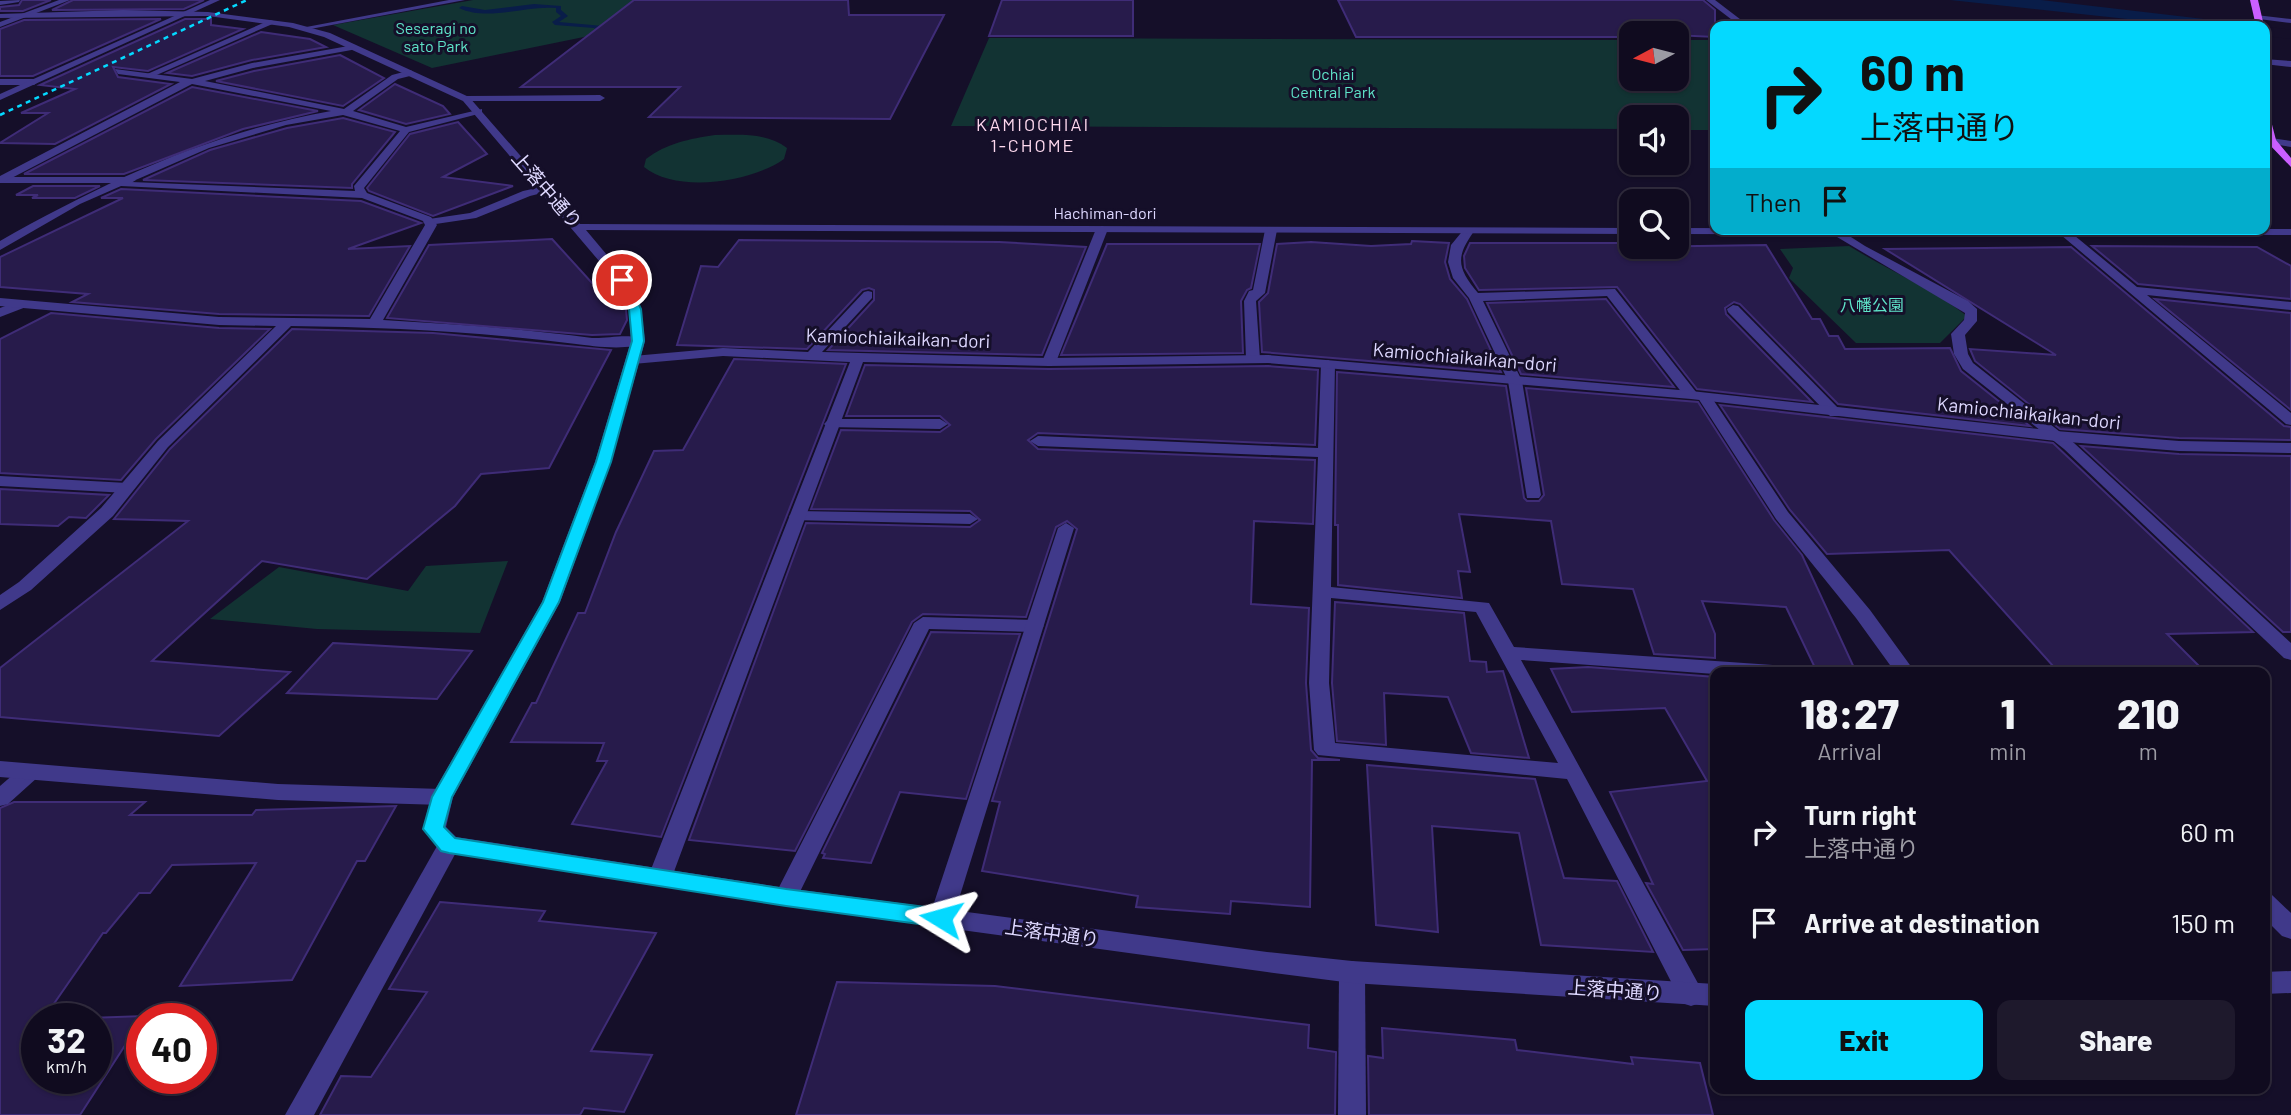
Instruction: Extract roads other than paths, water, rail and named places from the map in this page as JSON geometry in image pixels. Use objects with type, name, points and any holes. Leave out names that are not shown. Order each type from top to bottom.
[{"type":"main road","points":[[2254,0],[2259,21]]},
{"type":"main road","points":[[2270,137],[2291,164]]},
{"type":"street","points":[[0,3],[16,0]]},
{"type":"street","points":[[0,25],[66,0]]},
{"type":"street","points":[[0,97],[216,0]]},
{"type":"street","points":[[306,28],[461,0]]},
{"type":"street","points":[[1710,0],[1738,21]]},
{"type":"street","name":"上落中通り","points":[[29,16],[184,15],[273,22],[306,28],[354,47],[466,99],[480,111],[622,280],[635,309],[636,350],[603,462],[551,602],[442,797],[433,829],[449,845],[786,897],[1352,972],[1710,995]]},
{"type":"street","points":[[0,16],[29,16]]},
{"type":"street","points":[[2270,22],[2291,21]]},
{"type":"street","points":[[149,75],[273,22]]},
{"type":"street","points":[[0,180],[193,81],[252,66],[354,47]]},
{"type":"street","points":[[2270,62],[2291,64]]},
{"type":"street","points":[[118,71],[193,81],[348,110],[406,130],[480,111]]},
{"type":"street","points":[[0,246],[76,202],[205,146],[252,130],[348,110],[396,77],[411,73]]},
{"type":"street","points":[[0,82],[34,82]]},
{"type":"street","points":[[466,99],[600,98]]},
{"type":"street","points":[[363,195],[358,188],[406,130]]},
{"type":"street","points":[[2271,141],[2291,144]]},
{"type":"street","points":[[0,180],[131,180]]},
{"type":"street","points":[[118,185],[363,195],[429,222],[472,216],[527,193],[546,189]]},
{"type":"street","points":[[374,323],[431,225],[429,222]]},
{"type":"street","name":"Hachiman-dori","points":[[580,227],[1619,231]]},
{"type":"street","points":[[1049,362],[1102,229]]},
{"type":"street","points":[[1253,359],[1250,301],[1253,294],[1259,293],[1271,230]]},
{"type":"street","points":[[1469,230],[1457,245],[1454,262],[1459,278],[1475,297],[1515,381],[1533,495]]},
{"type":"street","points":[[1689,231],[1710,231]]},
{"type":"street","points":[[2270,232],[2291,232]]},
{"type":"street","points":[[1840,235],[1861,249],[1963,304],[1972,312],[1970,321],[1958,334],[1961,354],[1968,366],[2056,436],[2150,519],[2291,654]]},
{"type":"street","points":[[2067,235],[2291,421]]},
{"type":"street","points":[[2134,290],[2291,306]]},
{"type":"street","points":[[1475,297],[1611,292],[1698,396],[1782,515],[1863,614],[1901,667]]},
{"type":"street","points":[[812,355],[867,295]]},
{"type":"street","name":"Kamiochiaikaikan-dori","points":[[0,302],[219,321],[374,323],[516,332],[604,343],[636,350],[1049,362],[1253,359],[1698,396],[2056,436],[2179,446],[2291,448]]},
{"type":"street","points":[[0,313],[21,304]]},
{"type":"street","points":[[1734,309],[1835,413]]},
{"type":"street","points":[[0,604],[25,586],[107,512],[163,444],[287,322]]},
{"type":"street","points":[[660,877],[858,358]]},
{"type":"street","points":[[1328,364],[1319,682],[1325,750],[1574,772]]},
{"type":"street","points":[[832,424],[940,424]]},
{"type":"street","points":[[1038,441],[1326,453]]},
{"type":"street","points":[[0,481],[127,488]]},
{"type":"street","points":[[797,516],[970,519]]},
{"type":"street","points":[[941,918],[1066,528]]},
{"type":"street","points":[[1323,592],[1482,607],[1574,772],[1690,995]]},
{"type":"street","points":[[786,897],[923,623],[1035,626]]},
{"type":"street","points":[[1506,653],[1713,667]]},
{"type":"street","points":[[0,769],[278,792],[442,797]]},
{"type":"street","points":[[0,798],[30,772]]},
{"type":"street","points":[[299,1115],[449,845]]},
{"type":"street","points":[[2270,908],[2291,929]]},
{"type":"street","points":[[1352,972],[1352,1115]]},
{"type":"street","points":[[2270,983],[2291,982]]},
{"type":"water","points":[[1950,0],[2041,0],[2221,21],[2145,21]]},
{"type":"waterway","points":[[462,8],[485,12],[546,5],[559,7],[558,11],[565,16],[555,22],[557,24],[600,26],[597,28]]},
{"type":"railway","points":[[0,115],[247,0]]},
{"type":"district","name":"KAMIOCHIAI 1-CHOME","points":[[1033,135]]},
{"type":"park label","name":"Seseragi no sato Park","points":[[436,37]]},
{"type":"park label","name":"Ochiai Central Park","points":[[1333,83]]},
{"type":"park label","name":"八幡公園","points":[[1872,305]]}]
